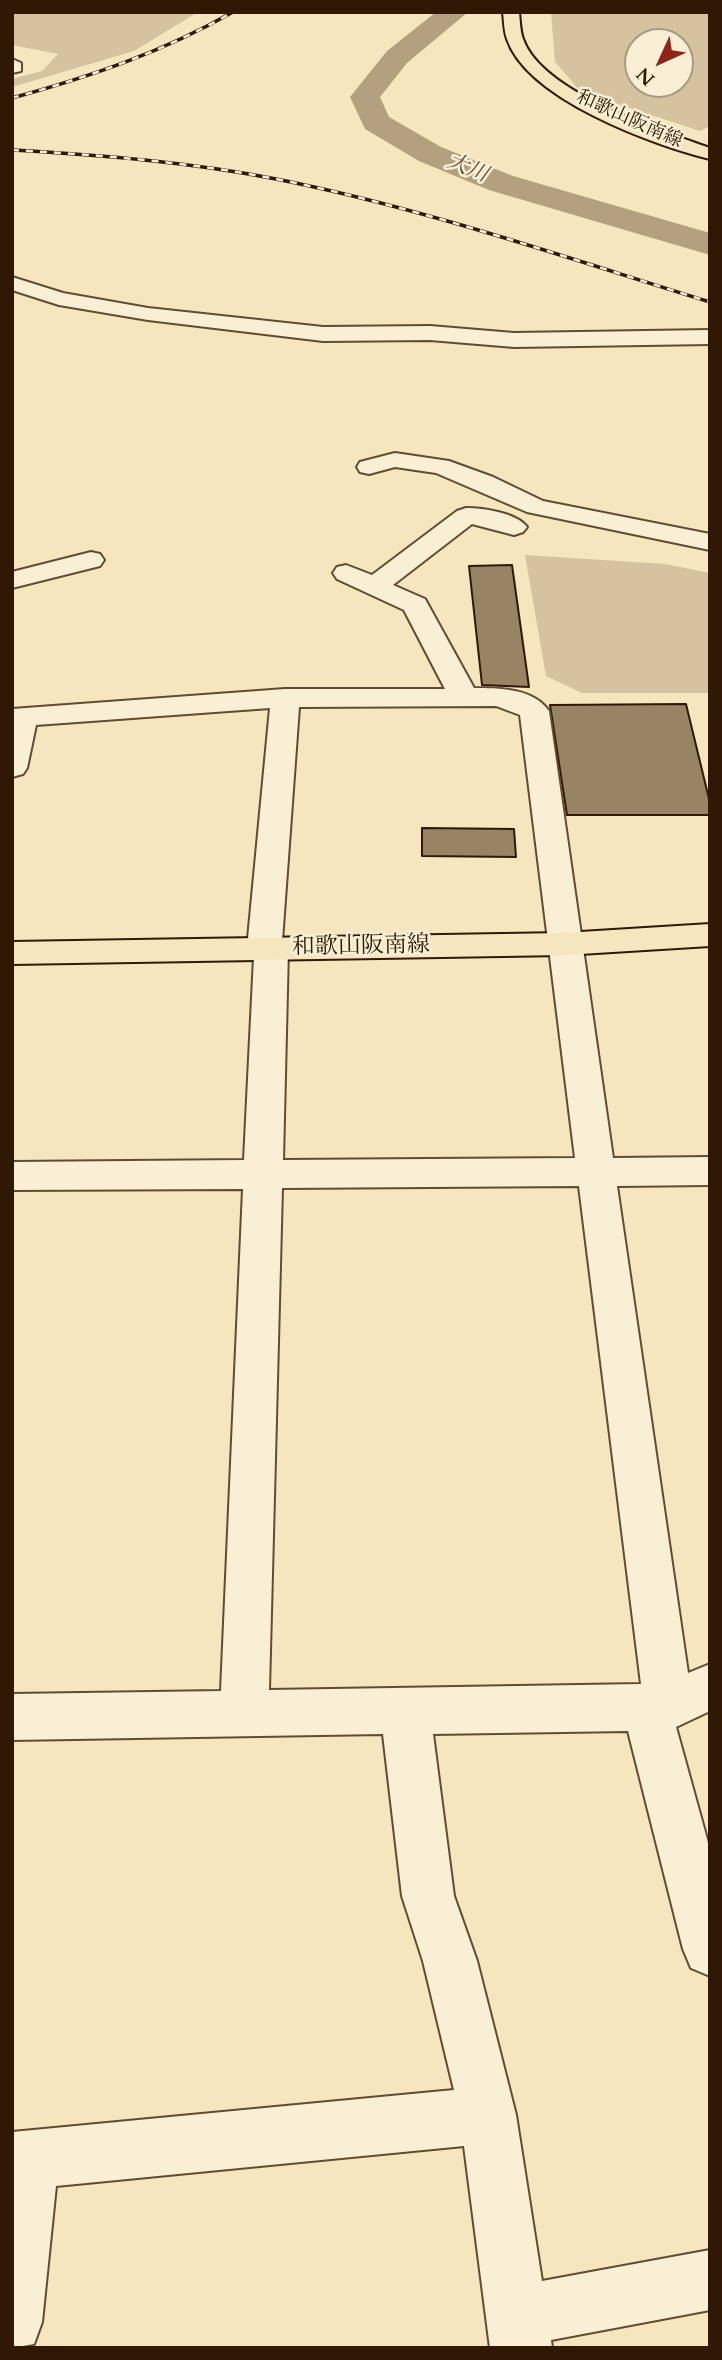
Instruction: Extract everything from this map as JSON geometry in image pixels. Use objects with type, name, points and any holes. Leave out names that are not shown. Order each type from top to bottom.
[{"type":"main road","name":"和歌山阪南線","points":[[511,12],[510,27],[516,44],[541,75],[601,111],[710,154]]},
{"type":"main road","name":"和歌山阪南線","points":[[12,953],[564,944],[710,935]]},
{"type":"street","points":[[12,283],[59,299],[148,314],[323,334],[430,333],[514,340],[710,337]]},
{"type":"street","points":[[369,467],[395,460],[440,466],[484,482],[536,507],[710,542]]},
{"type":"street","points":[[478,503],[559,518],[605,520]]},
{"type":"street","points":[[374,586],[466,516],[480,516],[514,527]]},
{"type":"street","points":[[12,580],[91,560]]},
{"type":"street","points":[[346,573],[415,605],[464,697]]},
{"type":"street","points":[[12,768],[18,718],[285,698],[464,697],[515,700],[534,710],[564,944],[598,1172],[657,1707],[710,1948]]},
{"type":"street","points":[[244,1714],[267,949],[285,698]]},
{"type":"street","points":[[12,1176],[710,1171]]},
{"type":"street","points":[[12,1717],[657,1707],[710,1687]]},
{"type":"street","points":[[405,1711],[428,1896],[450,1961],[488,2115],[518,2332],[710,2280]]},
{"type":"street","points":[[14,2294],[21,2161],[488,2115]]},
{"type":"shaded area","points":[[12,12],[198,12],[134,51],[12,87],[12,79],[42,71],[58,54],[12,45]]},
{"type":"shaded area","points":[[551,12],[710,12],[710,126],[700,131],[581,92],[555,62]]},
{"type":"shaded area","points":[[525,555],[665,564],[710,573],[710,693],[582,693],[546,676]]},
{"type":"building","points":[[512,565],[529,687],[482,685],[469,566]]},
{"type":"building","points":[[686,704],[710,803],[710,815],[567,815],[550,705]]},
{"type":"building","points":[[422,828],[514,829],[516,857],[422,856]]},
{"type":"waterway","name":"大川","points":[[454,12],[397,57],[365,97],[376,122],[430,154],[501,183],[710,244]]},
{"type":"railway","points":[[12,98],[125,62],[180,39],[233,12]]},
{"type":"railway","points":[[12,150],[177,164],[276,179],[386,204],[710,302]]}]
